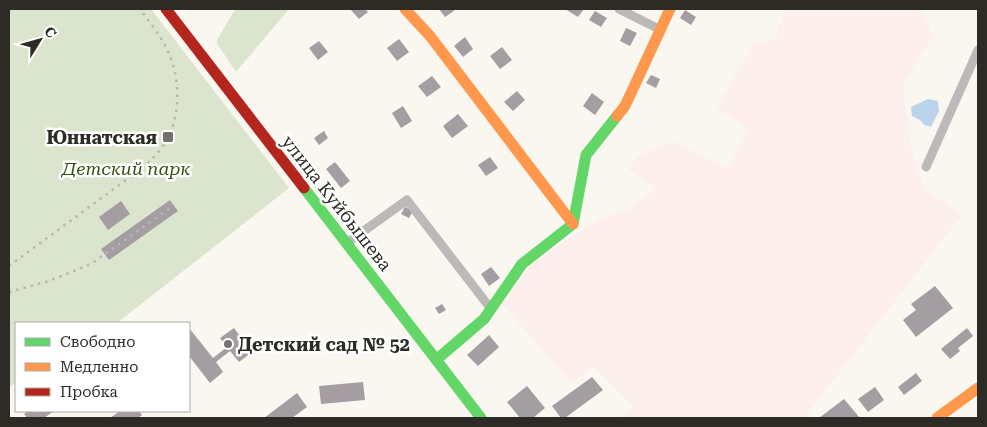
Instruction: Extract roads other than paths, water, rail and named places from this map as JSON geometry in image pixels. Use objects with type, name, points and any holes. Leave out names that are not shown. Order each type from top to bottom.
[{"type":"street","name":"улица Куйбышева","points":[[166,9],[481,418]]},
{"type":"street","points":[[405,9],[430,36],[573,224]]},
{"type":"street","points":[[619,9],[660,30]]},
{"type":"street","points":[[436,360],[484,319],[522,264],[573,224],[586,155],[625,106],[670,9]]},
{"type":"street","points":[[926,167],[978,50]]},
{"type":"street","points":[[347,243],[407,200],[491,309]]},
{"type":"street","points":[[937,418],[978,388]]},
{"type":"water","points":[[928,99],[938,101],[939,111],[931,127],[924,125],[920,120],[912,116],[911,107]]},
{"type":"railway","points":[[9,266],[145,166],[155,156],[169,136],[173,127],[177,106],[177,84],[173,63],[156,30],[140,9]]},
{"type":"railway","points":[[9,292],[49,281],[91,264],[173,206]]},
{"type":"place","name":"Юннатская","points":[[168,137]]},
{"type":"place","name":"Детский сад № 52","points":[[228,344]]},
{"type":"park label","name":"Детский парк","points":[[126,168]]}]
